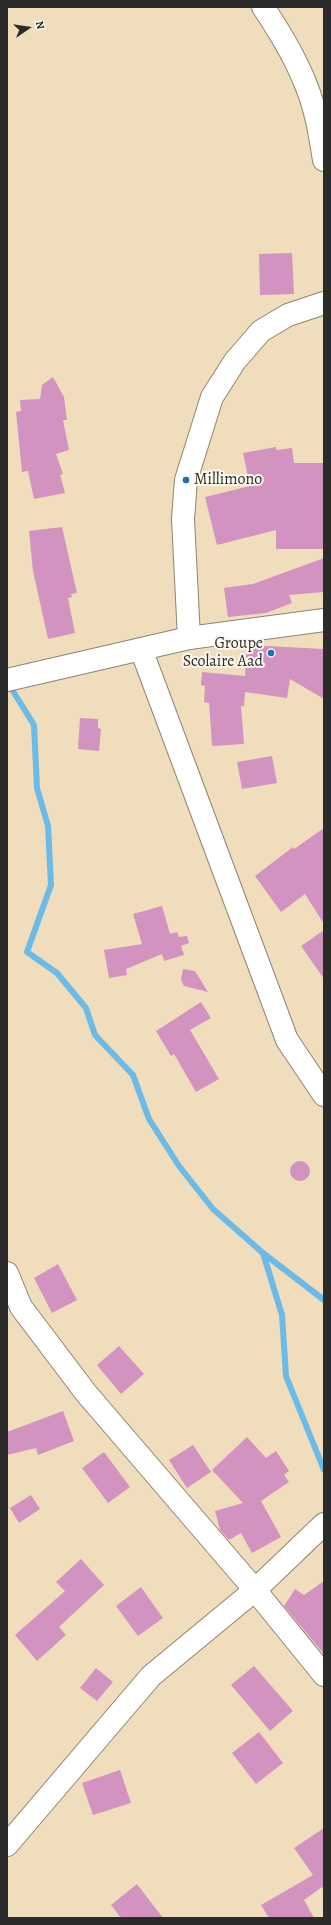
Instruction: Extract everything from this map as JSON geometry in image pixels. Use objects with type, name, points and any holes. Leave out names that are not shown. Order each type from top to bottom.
[{"type":"street","points":[[263,7],[283,35],[307,86],[321,122],[324,160]]},
{"type":"street","points":[[189,638],[183,519],[186,480],[212,397],[235,361],[261,331],[288,315],[324,303]]},
{"type":"street","points":[[7,680],[189,638],[324,620]]},
{"type":"street","points":[[141,649],[286,1040],[324,1095]]},
{"type":"street","points":[[7,1273],[14,1310],[255,1590],[324,1675]]},
{"type":"street","points":[[7,1845],[151,1676],[255,1590],[324,1524]]},
{"type":"building","points":[[292,253],[294,294],[260,295],[259,254]]},
{"type":"building","points":[[53,377],[64,397],[67,420],[63,420],[69,450],[56,454],[63,474],[60,475],[65,493],[34,499],[28,471],[22,472],[16,412],[21,411],[20,400],[40,399],[42,385]]},
{"type":"building","points":[[276,447],[276,450],[292,448],[294,463],[324,463],[324,549],[276,549],[276,530],[217,545],[205,497],[250,486],[243,453]]},
{"type":"building","points":[[62,527],[77,593],[71,594],[72,597],[68,598],[75,633],[48,639],[33,571],[29,531]]},
{"type":"building","points":[[324,558],[324,592],[289,595],[292,603],[266,613],[228,617],[224,588],[253,584]]},
{"type":"building","points":[[247,645],[324,649],[324,699],[290,679],[287,698],[245,692],[244,706],[241,706],[244,744],[212,746],[209,703],[204,702],[205,686],[201,685],[202,672],[245,676]]},
{"type":"building","points":[[80,718],[98,719],[98,728],[101,729],[99,751],[78,749]]},
{"type":"building","points":[[272,756],[277,783],[242,789],[237,762]]},
{"type":"building","points":[[324,828],[324,924],[305,894],[281,912],[255,876],[293,847],[294,849]]},
{"type":"building","points":[[162,906],[170,934],[177,932],[179,937],[187,936],[189,943],[181,946],[184,955],[164,961],[162,954],[126,969],[127,975],[109,978],[104,950],[142,944],[133,914]]},
{"type":"building","points":[[324,930],[324,979],[301,946]]},
{"type":"building","points":[[183,969],[195,971],[208,992],[184,986],[181,980]]},
{"type":"building","points":[[201,1002],[211,1018],[190,1030],[219,1079],[196,1092],[174,1054],[171,1056],[156,1031]]},
{"type":"building","points":[[300,1161],[307,1164],[310,1171],[307,1178],[300,1181],[293,1178],[290,1171],[293,1164]]},
{"type":"building","points":[[58,1264],[77,1300],[52,1313],[34,1278]]},
{"type":"building","points":[[119,1346],[144,1374],[121,1394],[97,1365]]},
{"type":"building","points":[[63,1411],[74,1441],[38,1455],[36,1448],[7,1455],[7,1432]]},
{"type":"building","points":[[247,1437],[266,1458],[276,1451],[289,1471],[284,1475],[289,1482],[261,1501],[281,1537],[252,1553],[241,1533],[229,1540],[220,1530],[215,1511],[243,1503],[212,1470]]},
{"type":"building","points":[[193,1445],[211,1472],[187,1488],[169,1460]]},
{"type":"building","points":[[104,1452],[130,1487],[108,1503],[82,1468]]},
{"type":"building","points":[[31,1495],[40,1509],[19,1523],[10,1508]]},
{"type":"building","points":[[81,1559],[104,1585],[59,1627],[66,1635],[37,1661],[15,1635],[65,1591],[56,1582]]},
{"type":"building","points":[[324,1581],[324,1654],[284,1606],[295,1589],[304,1595]]},
{"type":"building","points":[[141,1587],[163,1618],[138,1636],[116,1606]]},
{"type":"building","points":[[254,1666],[293,1711],[270,1731],[231,1685]]},
{"type":"building","points":[[96,1668],[113,1682],[97,1701],[80,1688]]},
{"type":"building","points":[[259,1732],[283,1763],[256,1784],[232,1753]]},
{"type":"building","points":[[120,1770],[131,1803],[93,1815],[82,1783]]},
{"type":"building","points":[[324,1828],[324,1891],[322,1887],[304,1900],[314,1918],[269,1918],[261,1905],[313,1875],[294,1848]]},
{"type":"building","points":[[137,1884],[163,1918],[121,1918],[111,1905]]},
{"type":"waterway","points":[[8,683],[34,725],[37,788],[48,826],[51,885],[27,952],[57,973],[86,1008],[95,1035],[133,1075],[149,1119],[179,1166],[213,1209],[263,1253],[324,1300]]},
{"type":"waterway","points":[[263,1253],[282,1315],[286,1376],[324,1470]]},
{"type":"place","name":"Millimono","points":[[186,480]]},
{"type":"place","name":"Groupe Scolaire Aad","points":[[271,653]]}]
